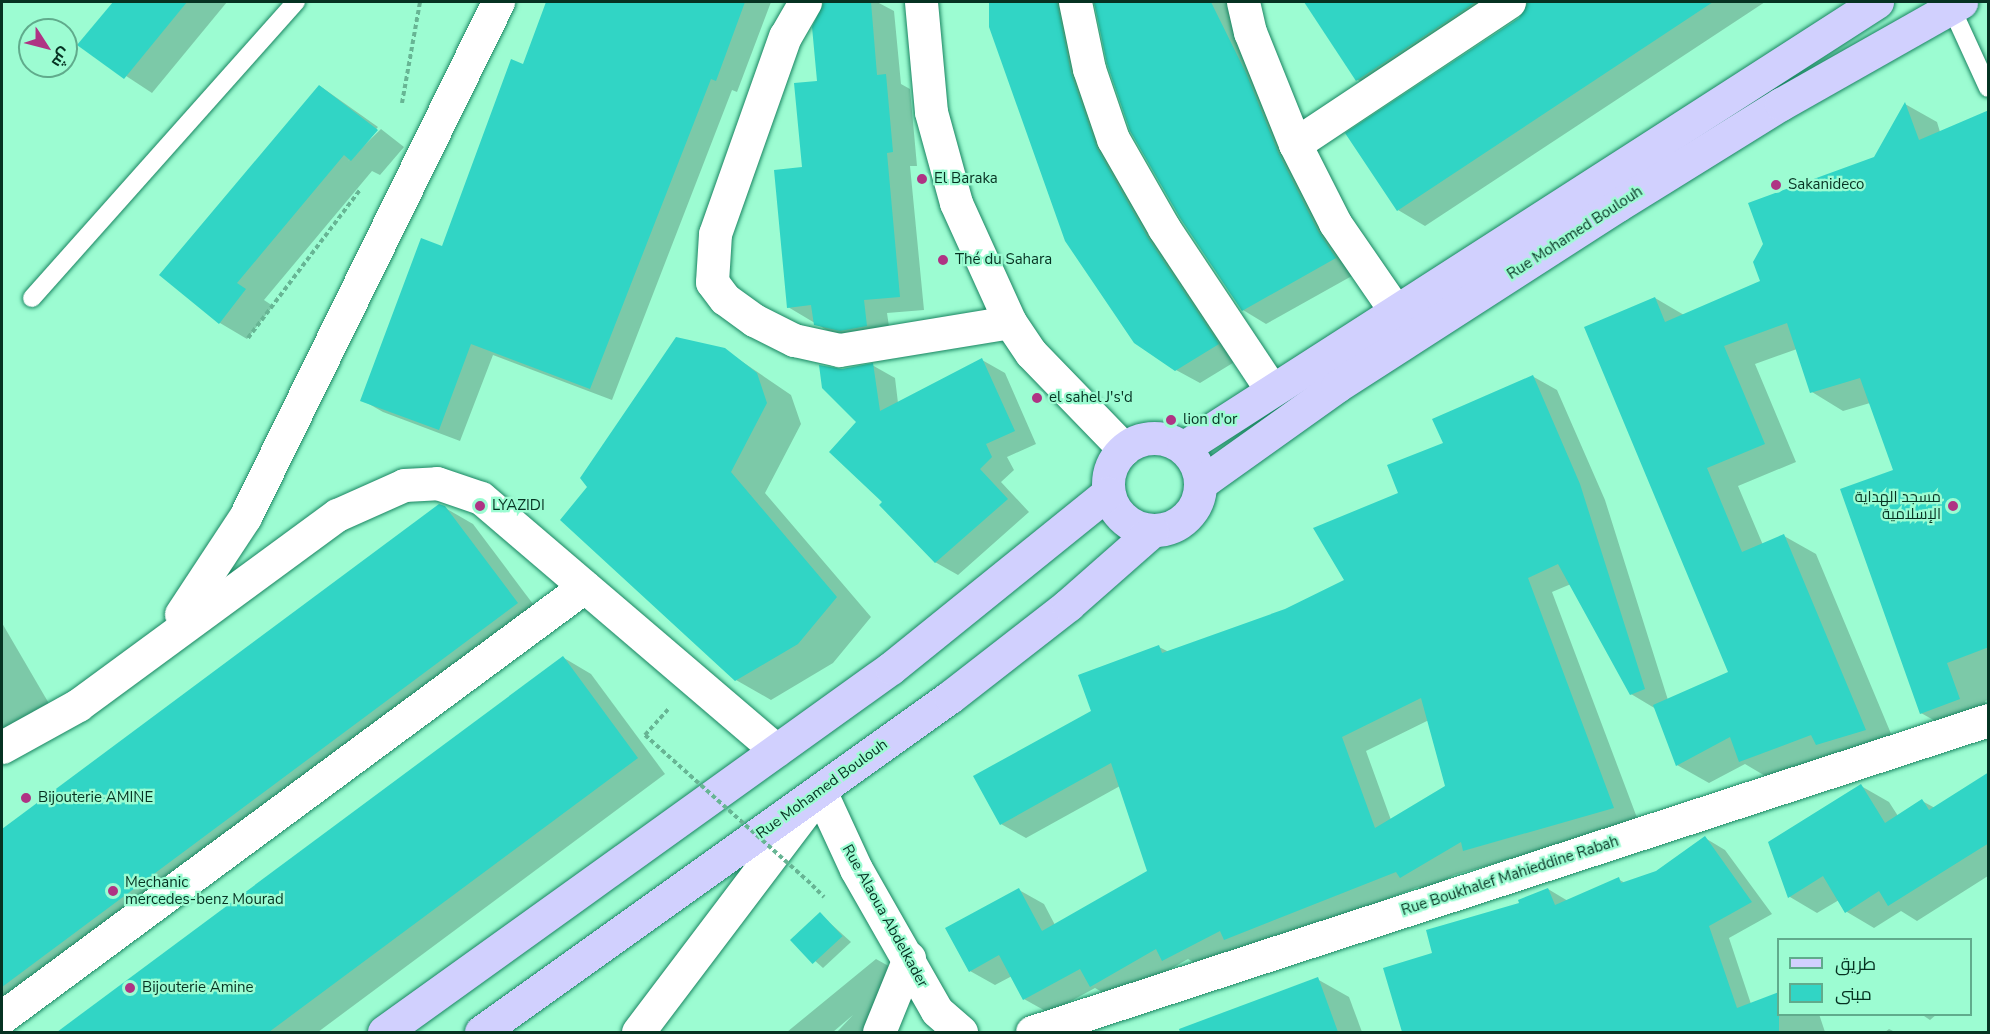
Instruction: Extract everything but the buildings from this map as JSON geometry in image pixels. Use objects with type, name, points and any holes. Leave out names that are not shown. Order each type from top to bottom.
[{"type":"main road","points":[[1183,448],[1394,309],[1878,2]]},
{"type":"main road","name":"Rue Mohamed Boulouh","points":[[1201,483],[1337,386],[1618,205],[1781,105],[1956,4]]},
{"type":"main road","points":[[1147,438],[1172,441],[1183,448],[1192,457],[1201,483],[1200,496],[1186,517],[1177,525],[1152,531],[1129,523],[1113,505],[1108,493],[1110,469],[1124,449],[1147,438]]},
{"type":"main road","points":[[384,1032],[891,668],[1108,493]]},
{"type":"main road","name":"Rue Mohamed Boulouh","points":[[481,1032],[820,791],[1068,605],[1152,531]]},
{"type":"street","points":[[147,650],[193,602],[245,517],[498,2]]},
{"type":"street","points":[[805,2],[785,36],[715,234],[712,282],[725,299],[754,320],[794,340],[839,350],[1010,322]]},
{"type":"street","points":[[921,2],[925,66],[942,159],[956,203],[1010,322],[1031,353],[1124,449]]},
{"type":"street","points":[[1075,2],[1089,69],[1113,139],[1164,228],[1271,389]]},
{"type":"street","points":[[1244,2],[1250,32],[1295,144],[1335,223],[1394,309]]},
{"type":"street","points":[[1295,144],[1509,2]]},
{"type":"street","points":[[2,747],[78,705],[147,650],[337,515],[404,485],[438,483],[480,498],[776,750]]},
{"type":"street","points":[[2,1017],[584,587]]},
{"type":"street","name":"Rue Boukhalef Mahieddine Rabah","points":[[1032,1032],[1989,720]]},
{"type":"street","points":[[638,1032],[820,791]]},
{"type":"street","name":"Rue Alaoua Abdelkader","points":[[820,791],[856,869],[909,958],[936,1011],[961,1032]]},
{"type":"street","points":[[879,1032],[909,958]]},
{"type":"lane","points":[[32,298],[296,2]]},
{"type":"lane","points":[[1956,4],[1989,88]]},
{"type":"path","points":[[401,109],[420,2]]},
{"type":"path","points":[[248,338],[366,181]]},
{"type":"path","points":[[676,701],[645,735],[812,885]]},
{"type":"place","name":"El Baraka","points":[[922,179]]},
{"type":"place","name":"Sakanideco","points":[[1776,185]]},
{"type":"place","name":"Thé du Sahara","points":[[943,260]]},
{"type":"place","name":"el sahel J's'd","points":[[1037,398]]},
{"type":"place","name":"lion d'or","points":[[1171,420]]},
{"type":"place","name":"LYAZIDI","points":[[480,506]]},
{"type":"place","name":"مسجد الهداية الإسلامية","points":[[1953,506]]},
{"type":"place","name":"Bijouterie AMINE","points":[[26,798]]},
{"type":"place","name":"Mechanic mercedes-benz Mourad","points":[[113,891]]},
{"type":"place","name":"Bijouterie Amine","points":[[130,988]]}]
